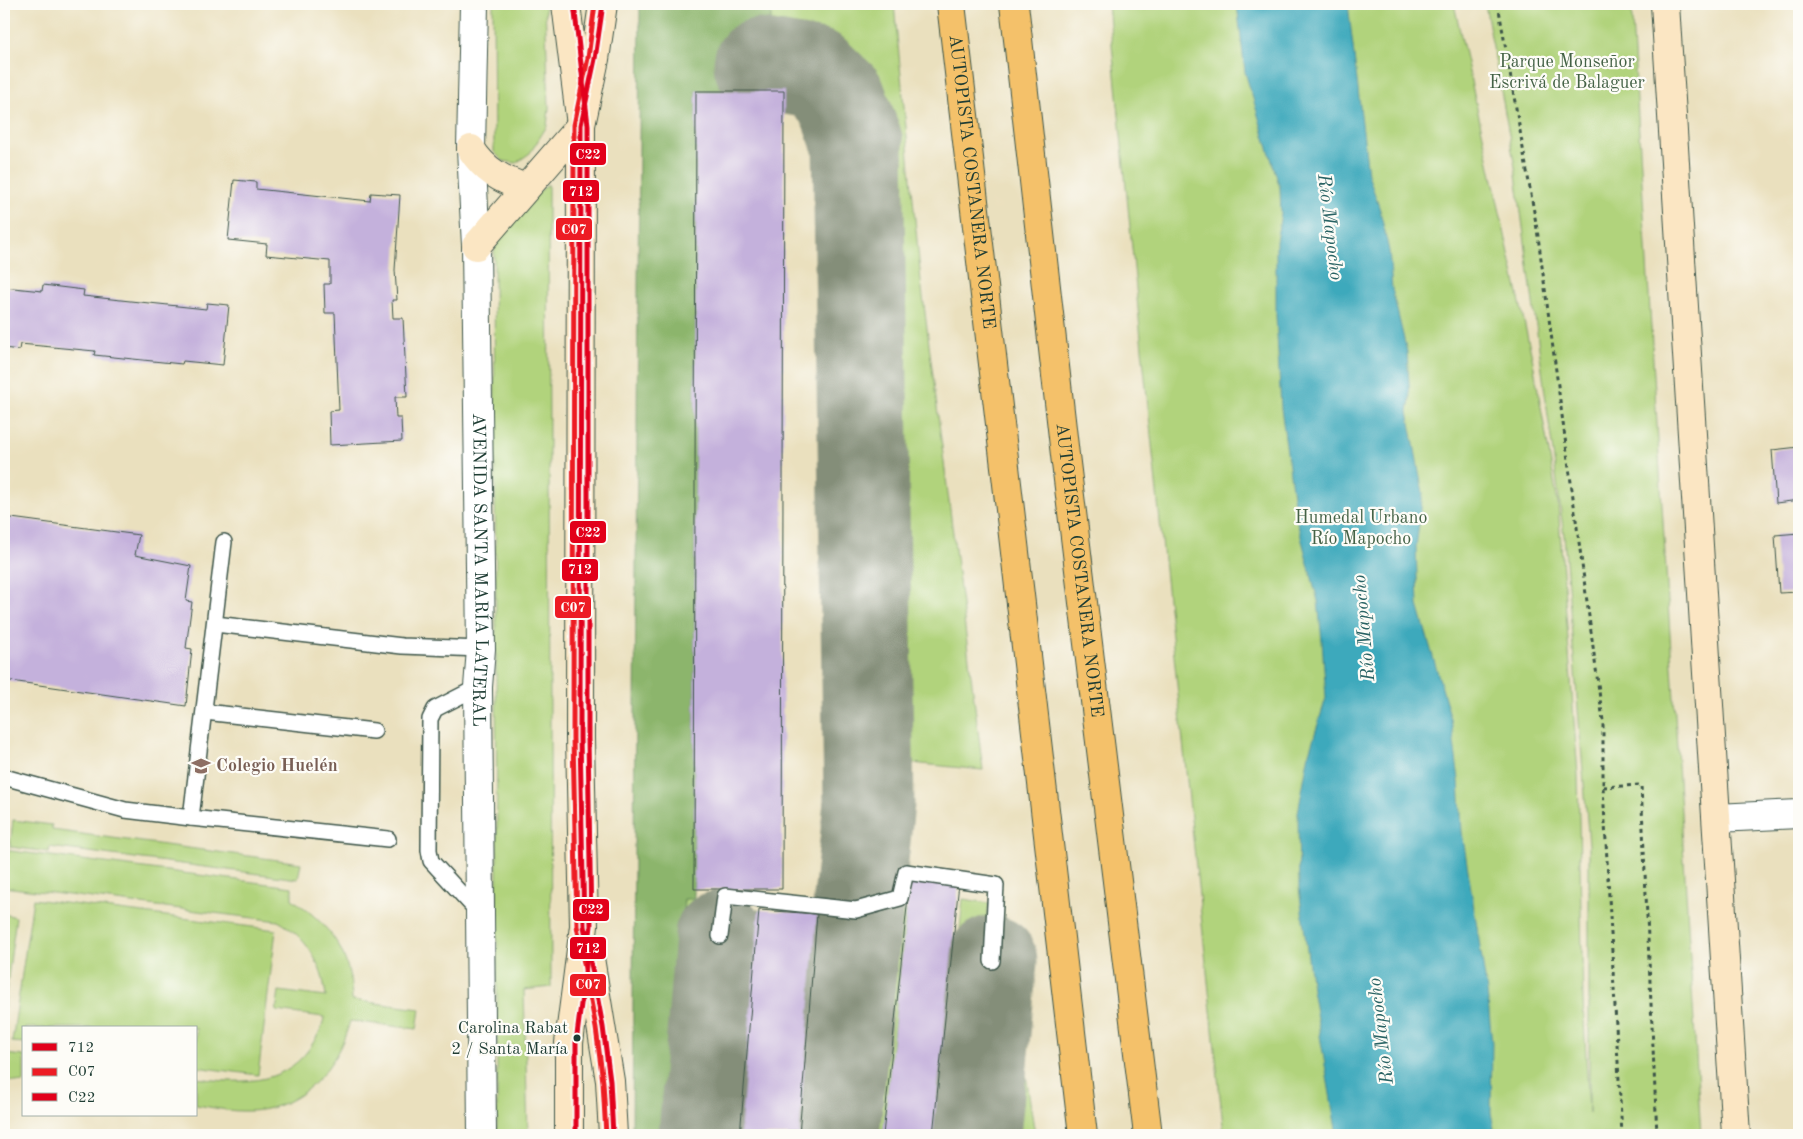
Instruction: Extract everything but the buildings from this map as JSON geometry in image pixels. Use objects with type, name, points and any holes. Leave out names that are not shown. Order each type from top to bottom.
[{"type":"highway","name":"AUTOPISTA COSTANERA NORTE","points":[[951,4],[1084,1135]]},
{"type":"highway","name":"AUTOPISTA COSTANERA NORTE","points":[[1014,4],[1066,465],[1148,1135]]},
{"type":"highway","points":[[1030,4],[1031,150]]},
{"type":"main road","points":[[566,4],[581,125],[580,738],[584,926],[569,1043],[569,1135]]},
{"type":"main road","points":[[476,246],[581,125],[595,59],[603,4]]},
{"type":"main road","points":[[1665,4],[1736,1135]]},
{"type":"main road","points":[[471,149],[480,162],[492,173],[508,182],[526,188]]},
{"type":"main road","points":[[584,926],[604,1036],[610,1081],[613,1135]]},
{"type":"street","name":"AVENIDA SANTA MARÍA LATERAL","points":[[474,4],[471,149],[476,246],[481,649],[478,687],[482,1135]]},
{"type":"street","points":[[1717,818],[1799,814]]},
{"type":"lane","points":[[191,818],[224,542]]},
{"type":"lane","points":[[215,624],[402,646],[481,649]]},
{"type":"lane","points":[[478,687],[445,702],[435,709],[430,719],[429,850],[431,861],[479,913]]},
{"type":"lane","points":[[205,712],[374,730]]},
{"type":"lane","points":[[4,777],[125,810],[388,839]]},
{"type":"lane","points":[[720,936],[725,896],[856,910],[900,898],[906,872],[996,885],[992,961]]},
{"type":"path","points":[[1498,4],[1537,229],[1603,721],[1603,787],[1622,1135]]},
{"type":"path","points":[[1603,787],[1641,785],[1657,1135]]},
{"type":"green space","points":[[493,4],[545,4],[549,108],[547,126],[530,153],[516,163],[503,161],[494,152]]},
{"type":"green space","points":[[640,4],[771,4],[771,40],[742,43],[743,91],[696,91],[694,899],[684,899],[666,1135],[632,1135]]},
{"type":"green space","points":[[660,4],[894,4],[921,281],[983,770],[891,761],[886,272],[881,122],[861,90],[830,61],[660,51]]},
{"type":"green space","name":"Humedal Urbano Río Mapocho","points":[[1108,4],[1454,4],[1533,362],[1558,504],[1578,775],[1583,1000],[1589,1113],[1589,845],[1564,536],[1515,167],[1485,4],[1631,4],[1701,1135],[1224,1135]]},
{"type":"green space","points":[[548,184],[551,987],[524,990],[528,1135],[497,1135],[494,251],[504,224]]},
{"type":"green space","points":[[13,820],[52,825],[52,830],[301,863],[298,879],[50,847],[49,852],[10,847]]},
{"type":"green space","points":[[4,850],[292,887],[292,899],[318,919],[328,930],[343,954],[351,983],[352,1000],[420,1009],[417,1029],[350,1021],[344,1039],[324,1072],[312,1086],[297,1097],[281,1105],[262,1110],[236,1111],[198,1105],[198,1078],[227,1081],[258,1080],[285,1070],[298,1061],[309,1049],[320,1030],[324,1017],[276,1011],[279,991],[326,997],[317,963],[305,944],[297,935],[278,921],[4,887]]},
{"type":"green space","points":[[684,898],[716,900],[696,1135],[666,1135]]},
{"type":"green space","points":[[33,899],[276,930],[258,1075],[198,1067],[198,1026],[22,1026],[22,1043],[12,1042]]},
{"type":"green space","points":[[963,899],[989,903],[962,1135],[939,1135]]},
{"type":"green space","points":[[739,907],[759,910],[740,1135],[721,1135]]},
{"type":"green space","points":[[875,910],[906,911],[883,1135],[854,1135]]},
{"type":"green space","points":[[4,914],[16,917],[4,1008]]},
{"type":"green space","points":[[817,914],[842,918],[820,1135],[799,1135]]},
{"type":"green space","points":[[1008,954],[1035,1135],[991,1135]]},
{"type":"green space","points":[[4,1054],[22,1056],[22,1083],[4,1080]]},
{"type":"water","name":"Río Mapocho","points":[[1237,4],[1348,4],[1368,174],[1380,210],[1389,251],[1392,289],[1407,352],[1410,398],[1408,412],[1423,493],[1416,547],[1418,605],[1451,719],[1459,780],[1462,832],[1487,991],[1492,1043],[1491,1112],[1495,1135],[1337,1135],[1312,989],[1299,888],[1298,813],[1309,753],[1326,698],[1322,641],[1318,601],[1296,518],[1281,408],[1276,316],[1276,242],[1281,214],[1280,188],[1245,72]]},
{"type":"taxiway","points":[[759,64],[816,74],[841,98],[858,144],[869,803],[834,1135]]},
{"type":"taxiway","points":[[704,1135],[720,936]]},
{"type":"taxiway","points":[[975,1135],[992,961]]},
{"type":"transit line","name":"C22","points":[[574,4],[588,125],[588,738],[591,926],[576,1043],[576,1135]]},
{"type":"transit line","name":"C07","points":[[595,4],[588,58],[574,125],[573,738],[577,926],[596,1028],[603,1082],[606,1135]]},
{"type":"transit line","name":"712","points":[[603,4],[595,59],[581,125],[580,738],[584,926],[603,1027],[610,1081],[613,1135]]},
{"type":"place","name":"Colegio Huelén","points":[[201,766]]},
{"type":"place","name":"Carolina Rabat 2 / Santa María","points":[[577,1038]]},
{"type":"park label","name":"Parque Monseñor Escrivá de Balaguer","points":[[1567,72]]}]
